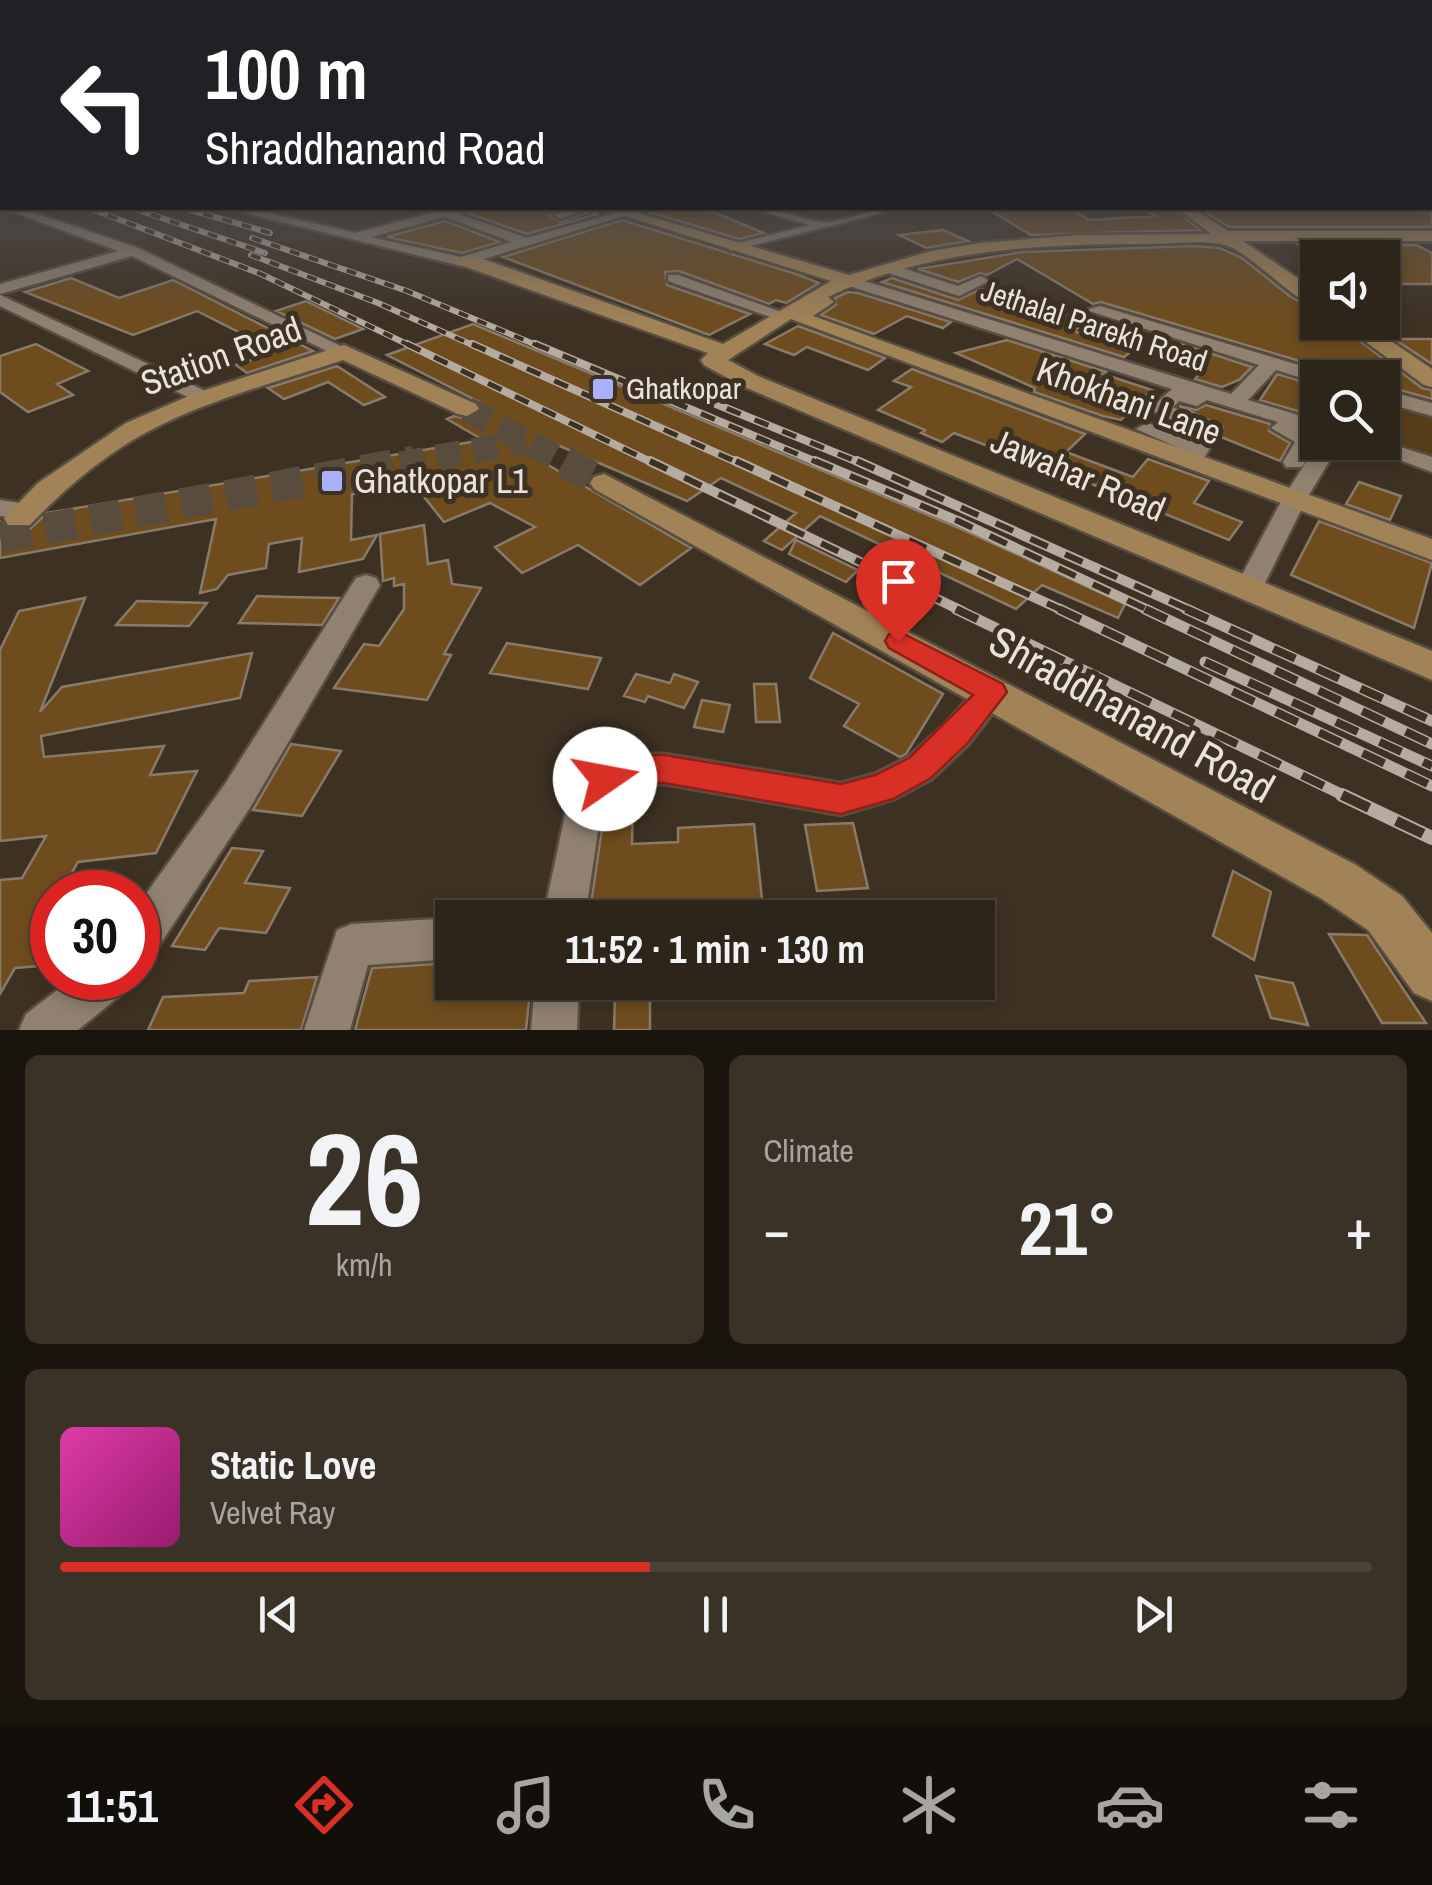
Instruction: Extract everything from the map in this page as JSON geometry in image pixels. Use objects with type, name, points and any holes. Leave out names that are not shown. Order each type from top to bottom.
[{"type":"street","points":[[64,227],[133,251],[344,352]]},
{"type":"street","points":[[317,227],[465,254],[527,243],[580,227]]},
{"type":"street","points":[[357,236],[391,227]]},
{"type":"street","points":[[483,227],[527,243]]},
{"type":"street","points":[[549,227],[563,232]]},
{"type":"street","points":[[667,227],[852,282]]},
{"type":"street","points":[[735,248],[810,227]]},
{"type":"street","points":[[1210,227],[1300,289]]},
{"type":"street","points":[[430,237],[395,230],[380,237],[465,254]]},
{"type":"street","points":[[719,356],[792,317],[839,285],[916,262],[1012,246],[1168,237],[1426,239]]},
{"type":"street","points":[[0,289],[133,251]]},
{"type":"street","name":"Jawahar Road","points":[[465,254],[719,356],[765,387],[1432,666]]},
{"type":"street","points":[[890,270],[960,291],[980,281],[916,262]]},
{"type":"street","points":[[673,278],[792,317]]},
{"type":"street","name":"Jethalal Parekh Road","points":[[852,282],[1239,398],[1264,417],[1300,424]]},
{"type":"street","points":[[0,300],[205,398]]},
{"type":"street","points":[[1094,310],[1300,379]]},
{"type":"street","name":"Khokhani Lane","points":[[792,317],[1195,455],[1294,498],[1432,550]]},
{"type":"street","points":[[1375,340],[1432,380]]},
{"type":"street","name":"Station Road","points":[[14,512],[135,428],[205,398],[344,352],[468,409]]},
{"type":"street","points":[[1239,398],[1268,367]]},
{"type":"street","points":[[1268,367],[1300,374]]},
{"type":"street","points":[[1147,429],[1195,455],[1210,430],[1160,411],[1171,395],[1264,417],[1300,434]]},
{"type":"street","points":[[1239,398],[1300,411]]},
{"type":"street","points":[[1400,400],[1432,410]]},
{"type":"street","points":[[1400,454],[1432,465]]},
{"type":"street","points":[[1249,588],[1309,460]]},
{"type":"street","name":"Shraddhanand Road","points":[[604,483],[1339,882],[1385,914],[1432,975]]},
{"type":"street","points":[[160,908],[238,794],[366,586]]},
{"type":"street","points":[[567,900],[586,789],[624,769],[664,769],[841,799],[881,788],[920,768],[957,734],[993,692]]},
{"type":"street","points":[[327,1030],[352,945],[435,939]]},
{"type":"street","points":[[42,1030],[80,1000]]},
{"type":"street","points":[[554,1030],[556,1000]]},
{"type":"shaded area","points":[[1400,404],[1432,414],[1432,456],[1400,446]]},
{"type":"building","points":[[423,227],[461,227],[500,242],[462,253],[387,237]]},
{"type":"building","points":[[507,227],[552,227],[527,234]]},
{"type":"building","points":[[599,227],[645,227],[819,283],[786,303],[776,300],[769,304],[679,271],[665,272],[667,285],[750,314],[709,335],[503,257]]},
{"type":"building","points":[[699,227],[750,227],[764,233],[739,239]]},
{"type":"building","points":[[1018,227],[1200,230],[1031,235]]},
{"type":"building","points":[[943,230],[968,241],[926,248],[899,235]]},
{"type":"building","points":[[1400,245],[1416,245],[1432,253],[1432,284],[1402,284]]},
{"type":"building","points":[[1220,248],[1242,258],[1300,302],[1300,340],[1359,340],[1385,360],[1300,361],[1101,302],[1093,304],[1017,259],[987,275],[980,273],[958,282],[918,269],[1023,252]]},
{"type":"building","points":[[71,278],[119,298],[173,280],[313,351],[247,373],[236,365],[276,351],[197,311],[133,335],[25,292]]},
{"type":"building","points":[[892,278],[958,300],[981,289],[1088,321],[1074,331],[1133,350],[1124,357],[882,282]]},
{"type":"building","points":[[848,292],[951,322],[943,328],[907,316],[874,334],[821,315],[836,305],[835,298]]},
{"type":"building","points":[[306,301],[363,329],[335,339],[276,311]]},
{"type":"building","points":[[473,324],[966,531],[1125,604],[1118,618],[1042,585],[1016,609],[820,516],[782,550],[764,541],[796,513],[721,478],[687,501],[539,437],[531,455],[691,548],[640,585],[578,545],[522,573],[495,547],[535,527],[490,503],[444,522],[413,483],[352,494],[351,540],[377,535],[363,559],[299,572],[302,538],[269,544],[266,568],[228,575],[217,589],[200,593],[216,519],[0,558],[0,521],[8,529],[30,529],[47,513],[483,440],[447,419],[469,419],[483,410],[479,402],[387,355]]},
{"type":"building","points":[[798,326],[885,358],[868,370],[807,347],[794,355],[765,344]]},
{"type":"building","points":[[1432,339],[1432,364],[1396,340]]},
{"type":"building","points":[[1007,340],[1152,390],[1121,420],[1034,392],[1035,388],[956,353]]},
{"type":"building","points":[[36,344],[88,371],[57,384],[73,395],[28,412],[0,392],[0,356]]},
{"type":"building","points":[[1182,344],[1252,367],[1239,380],[1222,387],[1195,379],[1200,373],[1158,357]]},
{"type":"building","points":[[337,366],[385,397],[364,405],[328,382],[284,399],[268,388]]},
{"type":"building","points":[[912,369],[1085,434],[1066,452],[1133,477],[1148,459],[1209,481],[1194,503],[1242,522],[1229,540],[1050,467],[954,433],[942,442],[921,433],[925,430],[878,410],[911,387],[894,381]]},
{"type":"building","points":[[1400,371],[1422,388],[1432,390],[1432,399],[1400,390]]},
{"type":"building","points":[[1277,374],[1300,381],[1300,412],[1260,400]]},
{"type":"building","points":[[1206,405],[1270,424],[1269,431],[1290,443],[1280,461],[1221,437],[1223,427],[1179,406],[1196,410]]},
{"type":"building","points":[[1359,482],[1401,496],[1390,520],[1346,504]]},
{"type":"building","points":[[1319,521],[1432,563],[1414,628],[1291,575]]},
{"type":"building","points":[[424,525],[428,564],[448,560],[452,584],[481,588],[444,654],[451,655],[427,700],[334,688],[364,644],[379,646],[404,609],[404,584],[394,586],[394,578],[383,581],[380,534]]},
{"type":"building","points":[[796,540],[858,570],[846,582],[789,554]]},
{"type":"building","points":[[257,596],[339,598],[322,625],[239,623]]},
{"type":"building","points":[[85,598],[40,712],[62,687],[252,653],[240,698],[41,736],[44,757],[164,746],[150,775],[197,771],[156,853],[78,862],[73,870],[30,870],[30,967],[15,968],[0,994],[0,880],[22,878],[46,836],[0,841],[0,650],[19,611]]},
{"type":"building","points":[[137,601],[207,603],[189,626],[116,625]]},
{"type":"building","points":[[833,633],[943,694],[906,754],[900,757],[844,726],[859,704],[810,678]]},
{"type":"building","points":[[507,643],[601,658],[588,689],[490,673]]},
{"type":"building","points":[[636,674],[670,683],[674,674],[698,682],[684,708],[648,696],[645,702],[624,696]]},
{"type":"building","points":[[754,684],[776,684],[780,722],[756,722]]},
{"type":"building","points":[[702,700],[730,705],[723,732],[694,727]]},
{"type":"building","points":[[291,744],[341,751],[302,816],[253,810]]},
{"type":"building","points":[[633,797],[632,844],[678,842],[678,828],[754,824],[762,900],[592,900],[606,800]]},
{"type":"building","points":[[853,823],[868,888],[817,891],[805,825]]},
{"type":"building","points":[[232,848],[263,851],[245,883],[290,888],[266,933],[219,928],[205,950],[172,946]]},
{"type":"building","points":[[1233,871],[1271,892],[1254,960],[1213,936]]},
{"type":"building","points":[[1329,934],[1367,935],[1426,1023],[1382,1023]]},
{"type":"building","points":[[435,964],[435,1000],[529,1000],[526,1030],[355,1030],[372,968]]},
{"type":"building","points":[[1256,976],[1293,983],[1308,1025],[1271,1018]]},
{"type":"building","points":[[317,977],[301,1030],[148,1030],[163,997],[244,993],[249,981]]},
{"type":"building","points":[[615,1000],[650,1000],[650,1030],[614,1030]]},
{"type":"tunnel","points":[[467,409],[569,464]]},
{"type":"tunnel","points":[[400,464],[526,441]]},
{"type":"tunnel","points":[[0,537],[414,461]]},
{"type":"tunnel","points":[[564,461],[604,483]]},
{"type":"railway","points":[[139,227],[261,274],[413,347]]},
{"type":"railway","points":[[188,227],[265,253]]},
{"type":"railway","points":[[250,227],[270,233]]},
{"type":"railway","points":[[252,238],[407,291],[541,347]]},
{"type":"railway","points":[[251,255],[378,303],[477,347]]},
{"type":"railway","points":[[407,344],[655,464]]},
{"type":"railway","points":[[472,344],[741,464]]},
{"type":"railway","points":[[535,344],[821,464]]},
{"type":"railway","points":[[699,397],[863,464]]},
{"type":"railway","points":[[650,461],[962,611]]},
{"type":"railway","points":[[736,461],[1064,611]]},
{"type":"railway","points":[[815,461],[958,521],[1150,611]]},
{"type":"railway","points":[[857,461],[1192,611]]},
{"type":"railway","points":[[956,609],[1347,797]]},
{"type":"railway","points":[[1059,609],[1432,786]]},
{"type":"railway","points":[[1145,609],[1432,744]]},
{"type":"railway","points":[[1186,609],[1432,721]]},
{"type":"railway","points":[[1205,662],[1432,766]]},
{"type":"railway","points":[[1342,795],[1432,838]]},
{"type":"place","name":"Ghatkopar","points":[[603,389]]},
{"type":"place","name":"Ghatkopar L1","points":[[332,481]]},
{"type":"route","points":[[605,779],[624,769],[664,769],[841,799],[881,788],[920,768],[957,734],[993,692],[898,641]]}]
